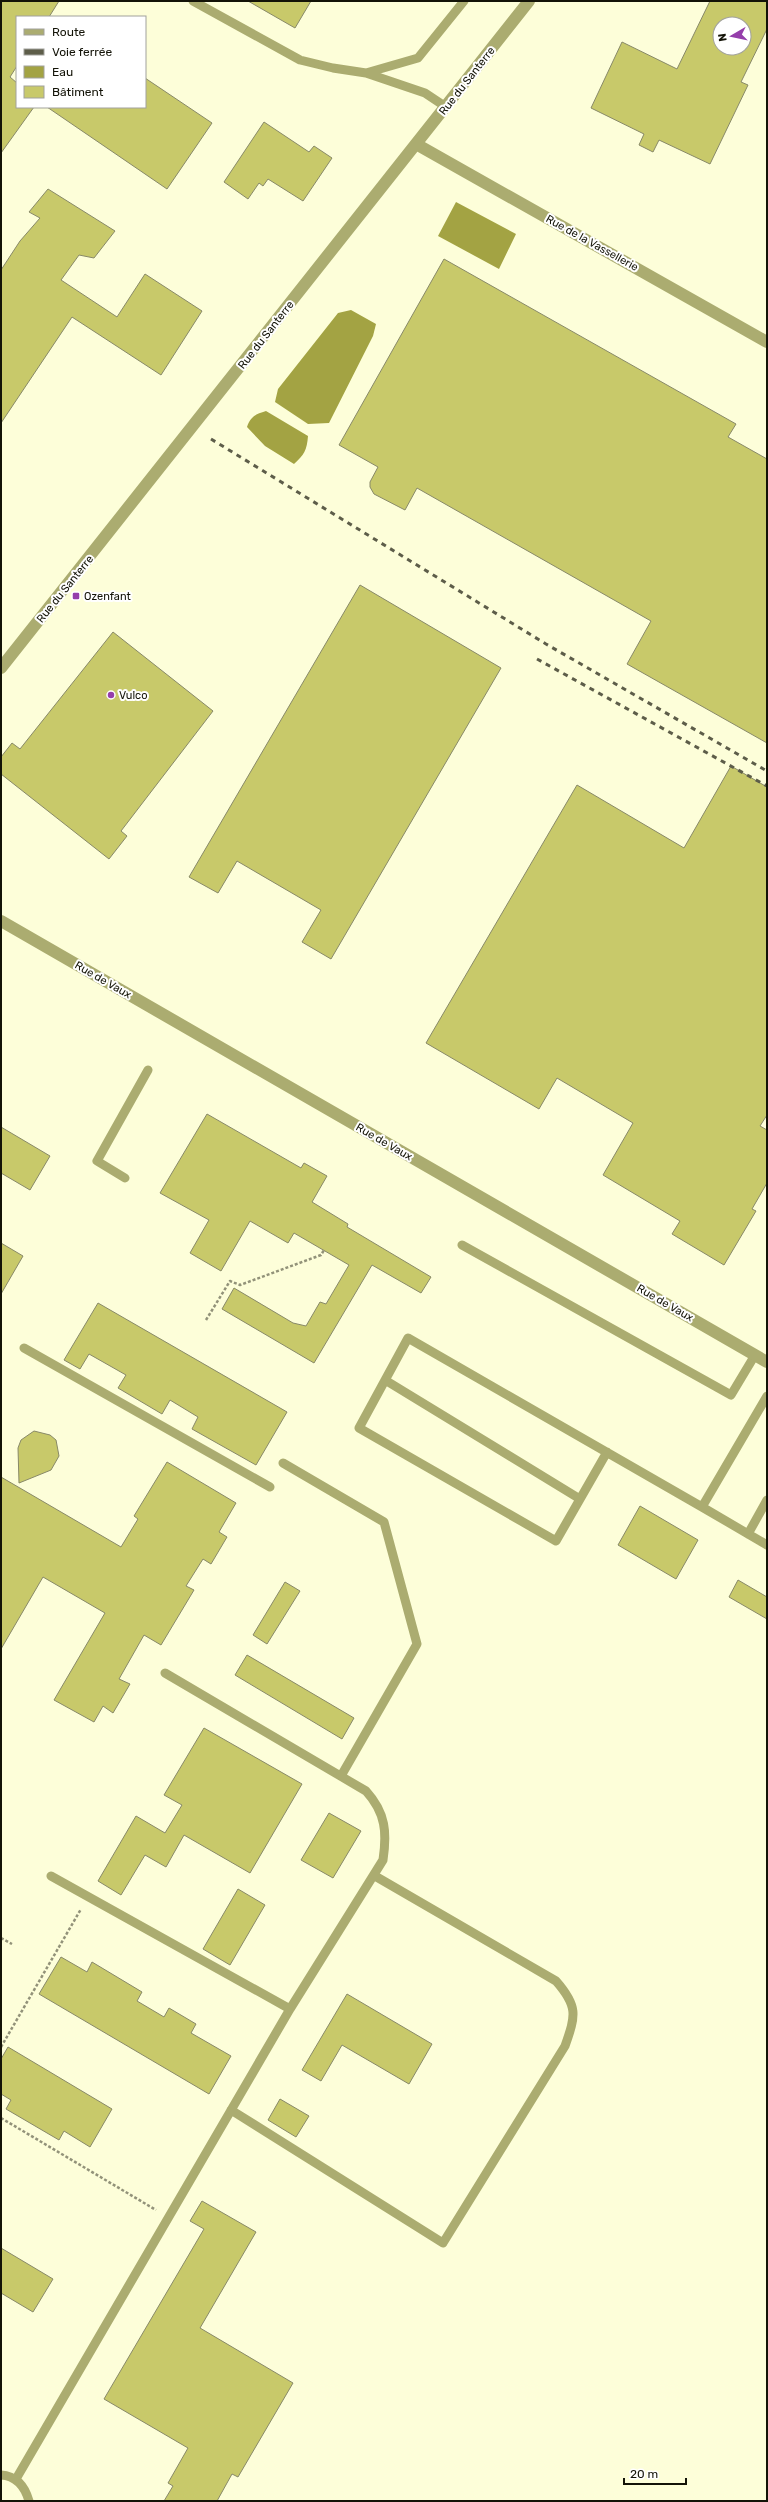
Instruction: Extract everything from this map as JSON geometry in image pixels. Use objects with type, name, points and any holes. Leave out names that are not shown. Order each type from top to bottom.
[{"type":"street","name":"Rue du Santerre","points":[[1,668],[529,1]]},
{"type":"street","name":"Rue de la Vassellerie","points":[[416,144],[767,342]]},
{"type":"street","name":"Rue de Vaux","points":[[1,921],[767,1362]]},
{"type":"lane","points":[[193,1],[300,60],[333,68],[366,73],[424,93],[446,107]]},
{"type":"lane","points":[[366,73],[418,58],[464,1]]},
{"type":"lane","points":[[125,1178],[97,1161],[148,1070]]},
{"type":"lane","points":[[462,1245],[731,1395],[755,1355]]},
{"type":"lane","points":[[607,1452],[556,1541],[358,1428],[408,1338],[607,1452],[767,1545]]},
{"type":"lane","points":[[24,1348],[270,1487]]},
{"type":"lane","points":[[385,1380],[580,1499]]},
{"type":"lane","points":[[702,1507],[767,1396]]},
{"type":"lane","points":[[283,1463],[384,1522],[417,1644],[341,1776]]},
{"type":"lane","points":[[748,1534],[767,1500]]},
{"type":"lane","points":[[16,2479],[290,2009],[375,1876],[383,1860],[386,1840],[383,1819],[374,1799],[366,1791],[165,1673]]},
{"type":"lane","points":[[51,1876],[290,2009]]},
{"type":"lane","points":[[231,2110],[443,2243],[565,2046],[574,2020],[570,1997],[556,1981],[375,1876]]},
{"type":"lane","points":[[1,2475],[16,2479],[26,2491],[29,2501]]},
{"type":"path","points":[[206,1320],[230,1281],[240,1285],[321,1255],[324,1250]]},
{"type":"path","points":[[1,2047],[88,1897]]},
{"type":"path","points":[[1,1938],[12,1944]]},
{"type":"path","points":[[1,2118],[169,2217]]},
{"type":"water","points":[[456,202],[516,234],[499,269],[438,236]]},
{"type":"water","points":[[351,310],[376,324],[373,336],[329,423],[308,424],[275,402],[278,389],[338,313]]},
{"type":"water","points":[[266,411],[308,436],[307,445],[304,452],[294,464],[265,446],[247,427],[250,420],[254,416]]},
{"type":"building","points":[[1,1],[59,1],[50,16],[16,16],[16,68],[10,77],[16,82],[16,108],[33,108],[1,153]]},
{"type":"building","points":[[248,1],[311,1],[295,28]]},
{"type":"building","points":[[710,1],[767,1],[767,29],[741,82],[748,85],[710,164],[659,140],[653,152],[639,145],[644,134],[591,108],[622,42],[677,69]]},
{"type":"building","points":[[146,79],[212,123],[167,189],[48,108],[146,108]]},
{"type":"building","points":[[264,122],[309,152],[314,146],[332,158],[303,201],[268,179],[263,186],[259,183],[248,199],[224,182]]},
{"type":"building","points":[[48,189],[115,231],[94,258],[79,255],[61,280],[117,317],[145,274],[202,311],[161,375],[72,317],[1,423],[1,270],[20,241],[40,218],[29,212]]},
{"type":"building","points":[[444,259],[736,424],[728,437],[767,459],[767,743],[627,664],[651,621],[417,488],[405,510],[374,494],[370,487],[370,482],[378,467],[339,445]]},
{"type":"building","points":[[360,585],[501,668],[331,959],[302,942],[321,910],[237,861],[218,893],[189,877]]},
{"type":"building","points":[[113,632],[213,711],[121,831],[127,836],[109,859],[1,774],[1,757],[12,743],[20,749]]},
{"type":"building","points":[[731,766],[767,787],[767,1115],[760,1126],[767,1130],[767,1183],[752,1209],[756,1211],[724,1265],[672,1234],[680,1221],[603,1175],[633,1123],[557,1078],[539,1109],[426,1043],[577,785],[684,848]]},
{"type":"building","points":[[207,1114],[301,1168],[304,1163],[327,1176],[312,1202],[348,1224],[347,1227],[431,1277],[421,1293],[372,1265],[314,1363],[222,1309],[234,1288],[293,1323],[306,1326],[320,1302],[326,1304],[349,1265],[294,1233],[288,1243],[250,1221],[221,1271],[190,1253],[209,1220],[160,1193]]},
{"type":"building","points":[[1,1127],[50,1156],[30,1190],[1,1173]]},
{"type":"building","points":[[1,1243],[23,1256],[1,1294]]},
{"type":"building","points":[[98,1303],[287,1412],[256,1465],[192,1429],[198,1417],[170,1400],[162,1414],[118,1388],[126,1375],[89,1354],[80,1369],[64,1360]]},
{"type":"building","points":[[34,1431],[50,1435],[56,1440],[59,1456],[51,1470],[19,1483],[18,1448],[21,1440]]},
{"type":"building","points":[[167,1462],[236,1503],[219,1532],[227,1537],[211,1564],[203,1559],[186,1586],[194,1590],[161,1645],[144,1635],[119,1679],[130,1684],[113,1713],[103,1706],[94,1722],[54,1700],[105,1613],[43,1577],[1,1649],[1,1477],[121,1547],[138,1519],[134,1516]]},
{"type":"building","points":[[640,1506],[698,1540],[676,1579],[618,1545]]},
{"type":"building","points":[[738,1580],[767,1597],[767,1619],[729,1597]]},
{"type":"building","points":[[285,1582],[300,1591],[267,1644],[253,1635]]},
{"type":"building","points":[[247,1655],[354,1718],[342,1739],[235,1675]]},
{"type":"building","points":[[204,1728],[302,1784],[250,1873],[184,1835],[166,1867],[145,1855],[121,1895],[98,1881],[136,1816],[165,1833],[182,1805],[164,1795]]},
{"type":"building","points":[[329,1813],[361,1831],[333,1878],[301,1860]]},
{"type":"building","points":[[238,1889],[265,1905],[230,1965],[203,1949]]},
{"type":"building","points":[[61,1957],[87,1972],[92,1962],[142,1992],[137,2001],[164,2017],[169,2008],[196,2024],[191,2033],[231,2056],[209,2094],[39,1994]]},
{"type":"building","points":[[347,1994],[432,2044],[409,2084],[342,2045],[321,2081],[302,2070]]},
{"type":"building","points":[[8,2047],[112,2109],[90,2147],[64,2131],[59,2140],[6,2109],[11,2100],[1,2094],[1,2059]]},
{"type":"building","points":[[280,2099],[309,2116],[296,2137],[268,2120]]},
{"type":"building","points":[[202,2201],[256,2232],[200,2328],[293,2383],[238,2477],[232,2474],[217,2501],[164,2501],[173,2486],[168,2483],[188,2448],[104,2399],[204,2229],[190,2221]]},
{"type":"building","points":[[1,2248],[53,2279],[33,2312],[1,2293]]},
{"type":"railway","points":[[211,439],[546,644],[767,771]]},
{"type":"railway","points":[[537,659],[767,786]]},
{"type":"place","name":"Ozenfant","points":[[76,596]]},
{"type":"place","name":"Vulco","points":[[111,695]]}]
